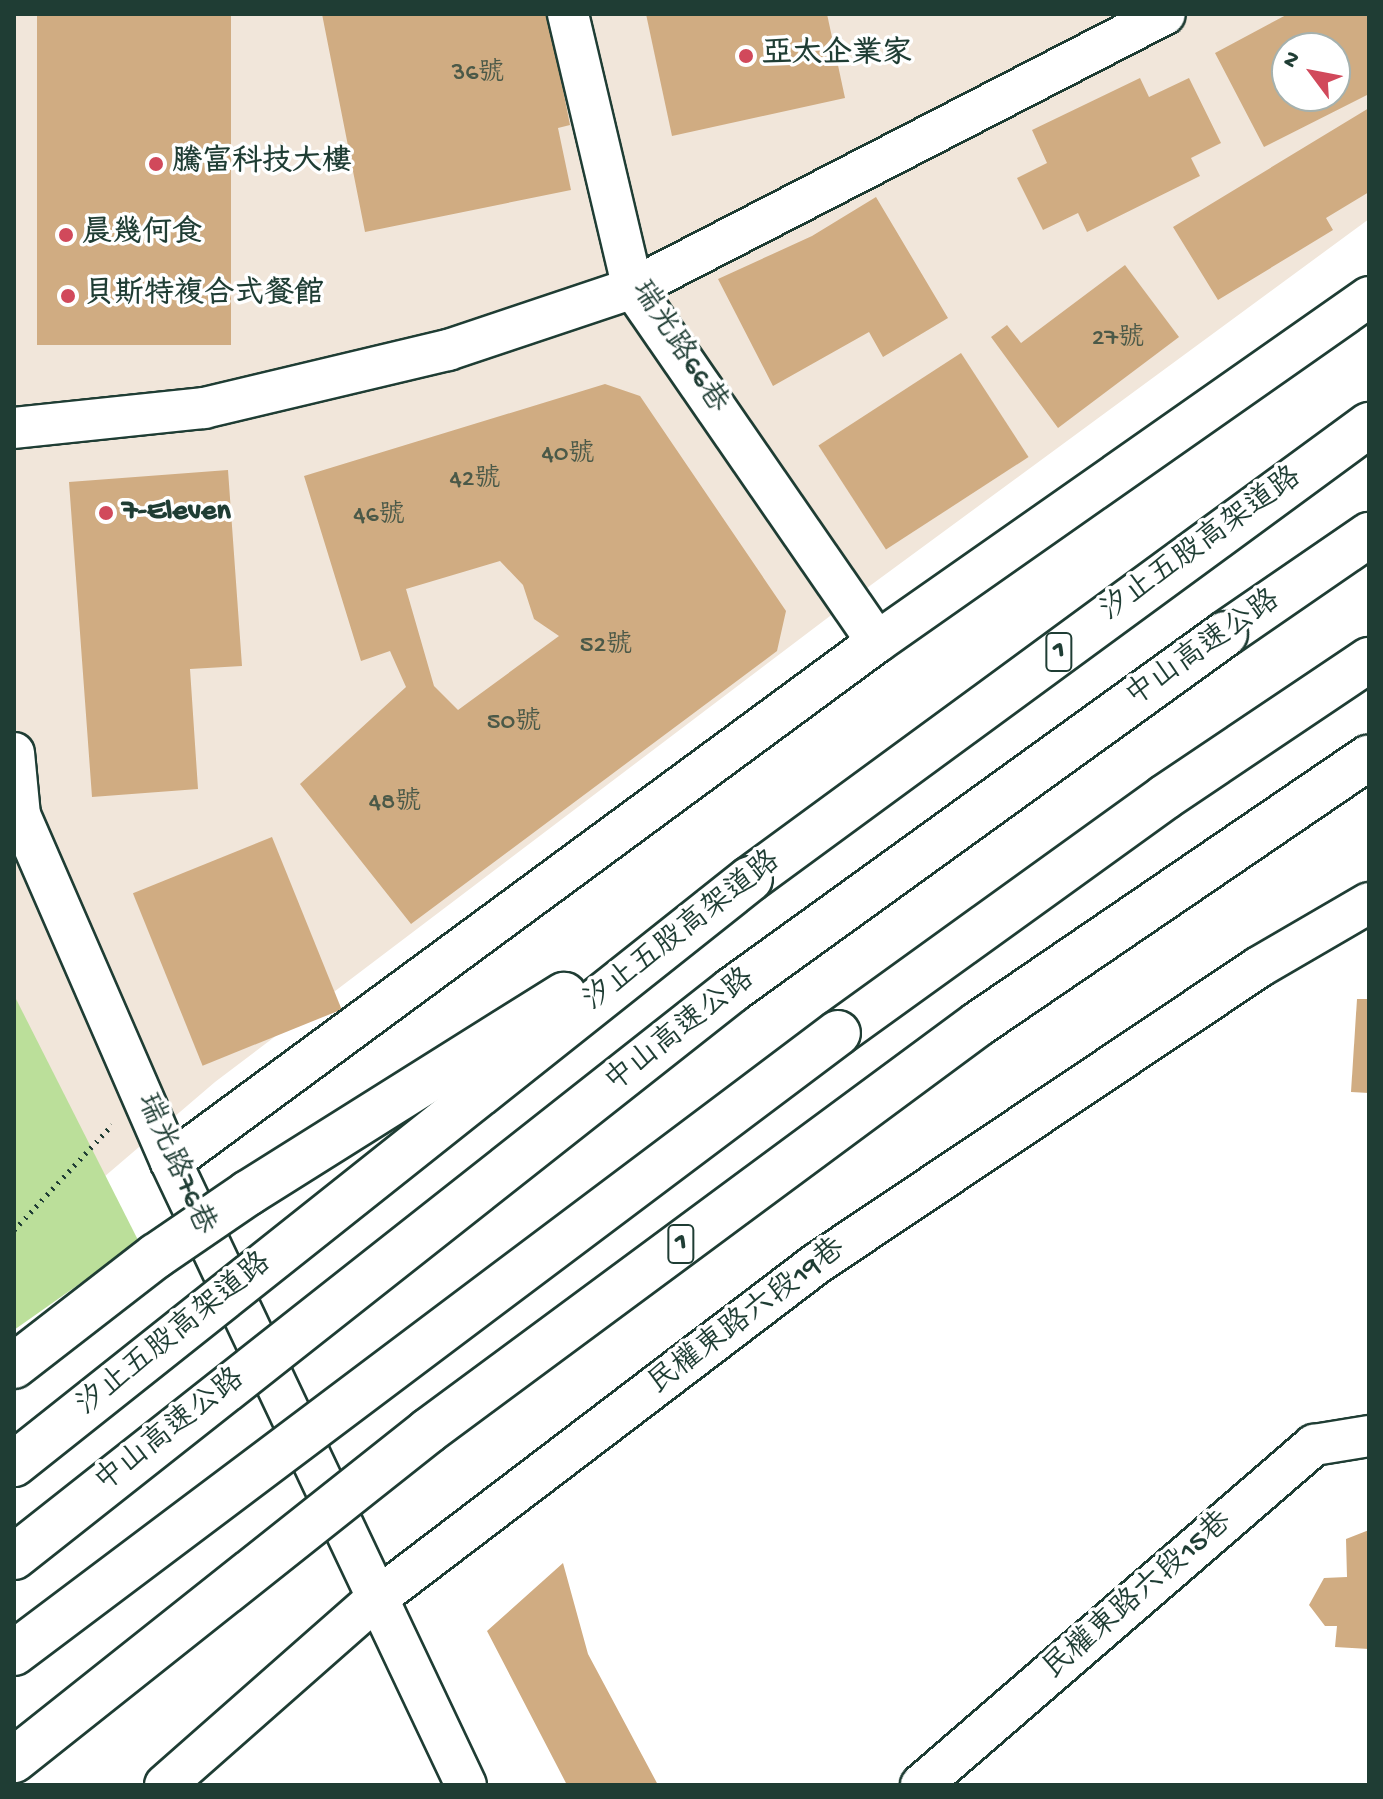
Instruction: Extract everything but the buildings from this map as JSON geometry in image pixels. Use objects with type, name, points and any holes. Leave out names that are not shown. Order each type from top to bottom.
[{"type":"highway","name":"汐止五股高架道路","points":[[14,1464],[750,879],[1369,425]]},
{"type":"highway","name":"中山高速公路","points":[[14,1557],[732,990],[1225,634],[1369,535]]},
{"type":"highway","points":[[14,1653],[838,1033],[1165,797],[1369,660]]},
{"type":"highway","name":"1","points":[[14,1760],[428,1431],[940,1052],[1369,757]]},
{"type":"highway","points":[[14,1366],[156,1256],[248,1193],[750,879]]},
{"type":"street","name":"瑞光路66巷","points":[[568,14],[633,288],[877,642]]},
{"type":"street","points":[[14,428],[204,408],[448,350],[633,288],[1165,14]]},
{"type":"street","points":[[171,1162],[877,642],[1369,297]]},
{"type":"street","name":"瑞光路76巷","points":[[14,753],[20,815],[171,1162],[466,1785]]},
{"type":"street","name":"民權東路六段19巷","points":[[165,1785],[376,1599],[816,1264],[1259,967],[1369,903]]},
{"type":"street","name":"民權東路六段15巷","points":[[921,1785],[1314,1445],[1369,1436]]},
{"type":"path","points":[[14,1230],[142,1093]]},
{"type":"shaded area","points":[[14,14],[1369,14],[1369,219],[871,585],[215,1082],[14,1254]]},
{"type":"green space","points":[[14,995],[139,1242],[14,1330]]},
{"type":"place","name":"亞太企業家","points":[[746,56]]},
{"type":"place","name":"騰富科技大樓","points":[[156,164]]},
{"type":"place","name":"晨幾何食","points":[[66,235]]},
{"type":"place","name":"貝斯特複合式餐館","points":[[68,296]]},
{"type":"place","name":"7-Eleven","points":[[106,513]]}]
